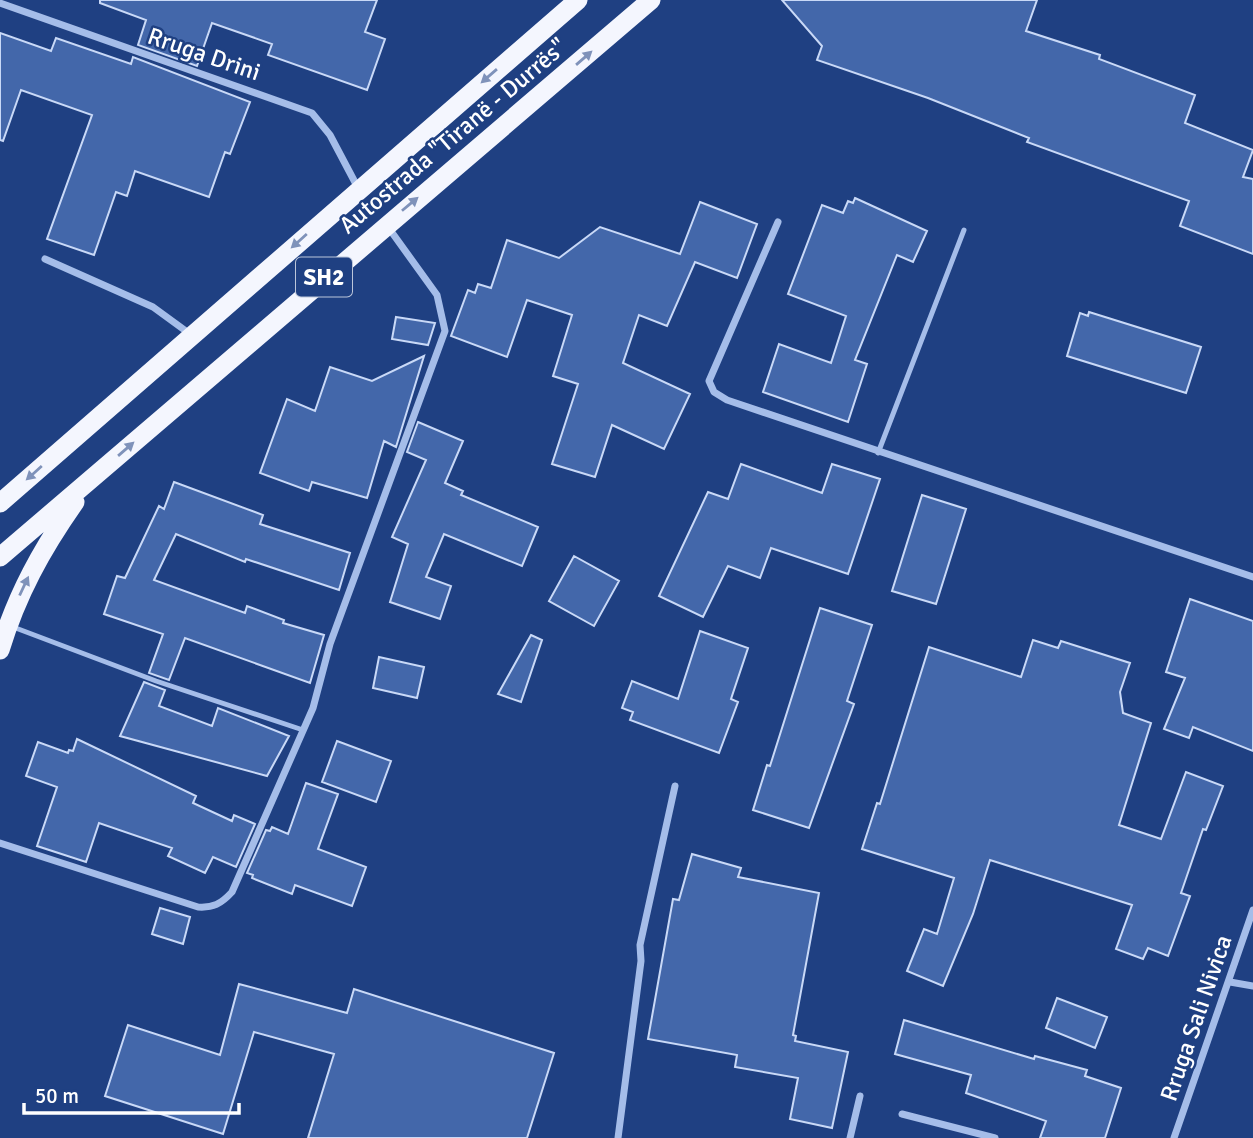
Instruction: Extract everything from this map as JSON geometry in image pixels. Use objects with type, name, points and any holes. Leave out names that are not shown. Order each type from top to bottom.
[{"type":"highway","name":"Autostrada \"Tiranë - Durrës\"","points":[[0,557],[651,0]]},
{"type":"highway","name":"Autostrada \"Tiranë - Durrës\"","points":[[2,501],[573,2]]},
{"type":"highway","points":[[0,649],[42,549],[94,476]]},
{"type":"street","name":"Rruga Drini","points":[[0,3],[312,113],[330,135],[358,188]]},
{"type":"street","points":[[778,222],[709,381],[714,392],[727,400],[878,453],[1253,577]]},
{"type":"street","points":[[0,843],[198,907],[211,907],[223,902],[232,892],[313,708],[330,644],[444,331],[437,295],[386,224]]},
{"type":"street","points":[[45,260],[153,306],[192,336]]},
{"type":"street","points":[[618,1138],[641,961],[640,945],[676,786]]},
{"type":"street","name":"Rruga Sali Nivica","points":[[1174,1138],[1253,910]]},
{"type":"street","points":[[1230,982],[1253,986]]},
{"type":"street","points":[[850,1138],[860,1096]]},
{"type":"street","points":[[902,1114],[995,1138]]},
{"type":"lane","points":[[878,453],[964,230]]},
{"type":"lane","points":[[8,625],[156,681],[303,730]]},
{"type":"building","points":[[100,0],[377,0],[365,32],[385,39],[367,90],[268,55],[272,44],[212,23],[197,66],[138,45],[146,20],[100,3]]},
{"type":"building","points":[[782,0],[1037,0],[1026,31],[1100,55],[1099,59],[1195,95],[1185,123],[1253,150],[1243,177],[1253,179],[1253,254],[1180,226],[1189,201],[1027,142],[1029,138],[928,98],[817,60],[822,46]]},
{"type":"building","points":[[0,33],[51,51],[56,38],[131,64],[133,57],[250,102],[230,154],[225,152],[209,197],[135,171],[127,196],[116,192],[94,255],[47,239],[92,115],[21,90],[3,141],[0,140]]},
{"type":"building","points":[[855,198],[927,231],[913,262],[897,255],[855,360],[867,364],[848,422],[763,392],[779,344],[831,363],[846,316],[788,294],[822,205],[843,213],[848,201],[853,203]]},
{"type":"building","points":[[700,202],[757,224],[737,278],[695,262],[667,326],[639,315],[623,363],[690,394],[664,449],[612,425],[595,477],[552,464],[578,384],[553,376],[572,315],[527,300],[507,357],[451,336],[468,290],[475,293],[478,284],[491,288],[507,240],[559,258],[600,227],[680,254]]},
{"type":"building","points":[[1089,312],[1201,347],[1186,393],[1067,356],[1080,313],[1088,316]]},
{"type":"building","points":[[396,317],[435,323],[428,345],[392,339]]},
{"type":"building","points":[[424,356],[396,447],[384,441],[367,498],[312,482],[309,491],[260,473],[287,399],[315,411],[330,367],[372,381]]},
{"type":"building","points":[[418,422],[463,441],[445,483],[463,491],[461,495],[538,527],[522,566],[444,534],[426,577],[451,586],[440,619],[390,602],[408,544],[392,537],[426,460],[407,452]]},
{"type":"building","points":[[741,464],[822,493],[832,464],[880,479],[848,574],[771,548],[760,578],[728,566],[703,617],[659,596],[708,492],[728,499]]},
{"type":"building","points":[[174,482],[263,515],[260,524],[350,553],[339,590],[246,559],[245,562],[176,534],[154,580],[245,613],[247,606],[284,620],[283,623],[324,635],[310,683],[185,638],[169,680],[149,673],[163,634],[104,614],[117,576],[125,578],[159,506],[164,509]]},
{"type":"building","points":[[922,495],[966,509],[936,604],[892,591]]},
{"type":"building","points":[[574,556],[619,581],[594,626],[549,601]]},
{"type":"building","points":[[1190,599],[1253,621],[1253,751],[1193,727],[1189,738],[1164,729],[1185,678],[1166,672]]},
{"type":"building","points":[[820,608],[872,625],[847,701],[854,704],[809,828],[753,810],[767,765],[770,766]]},
{"type":"building","points":[[700,631],[748,648],[731,699],[738,702],[719,753],[630,720],[633,712],[622,708],[632,681],[678,699]]},
{"type":"building","points":[[531,635],[542,640],[521,702],[498,694]]},
{"type":"building","points":[[1033,640],[1058,648],[1061,641],[1130,663],[1120,692],[1123,713],[1151,723],[1119,825],[1161,839],[1186,772],[1223,786],[1206,830],[1203,829],[1181,893],[1190,896],[1168,956],[1148,948],[1143,959],[1116,949],[1132,905],[990,860],[973,914],[943,986],[907,971],[924,929],[937,934],[954,878],[862,849],[877,803],[880,804],[929,647],[1021,677]]},
{"type":"building","points":[[379,657],[424,667],[417,698],[373,688]]},
{"type":"building","points":[[144,682],[165,690],[159,706],[212,726],[218,708],[289,736],[267,776],[120,736]]},
{"type":"building","points":[[77,739],[196,796],[193,803],[232,821],[234,815],[255,824],[236,867],[213,857],[205,873],[168,856],[172,848],[99,823],[86,862],[37,846],[57,787],[26,776],[38,742],[68,753],[69,750],[73,751]]},
{"type":"building","points":[[337,741],[391,761],[376,802],[322,782]]},
{"type":"building","points":[[306,783],[338,794],[318,849],[366,867],[352,906],[295,885],[292,894],[252,878],[253,875],[247,873],[266,830],[270,831],[272,827],[288,834]]},
{"type":"building","points":[[692,854],[741,868],[738,877],[819,893],[793,1035],[796,1036],[795,1041],[848,1052],[832,1128],[790,1119],[798,1078],[735,1067],[737,1055],[648,1039],[673,899],[679,900]]},
{"type":"building","points":[[160,908],[190,917],[183,944],[152,934]]},
{"type":"building","points":[[239,984],[347,1013],[354,989],[554,1053],[527,1138],[308,1138],[334,1054],[254,1032],[223,1134],[105,1096],[128,1025],[220,1055]]},
{"type":"building","points":[[1057,998],[1107,1017],[1095,1048],[1046,1028]]},
{"type":"building","points":[[904,1020],[1034,1059],[1035,1056],[1087,1070],[1085,1076],[1121,1088],[1105,1138],[1040,1138],[1046,1121],[966,1093],[971,1075],[895,1054]]}]
